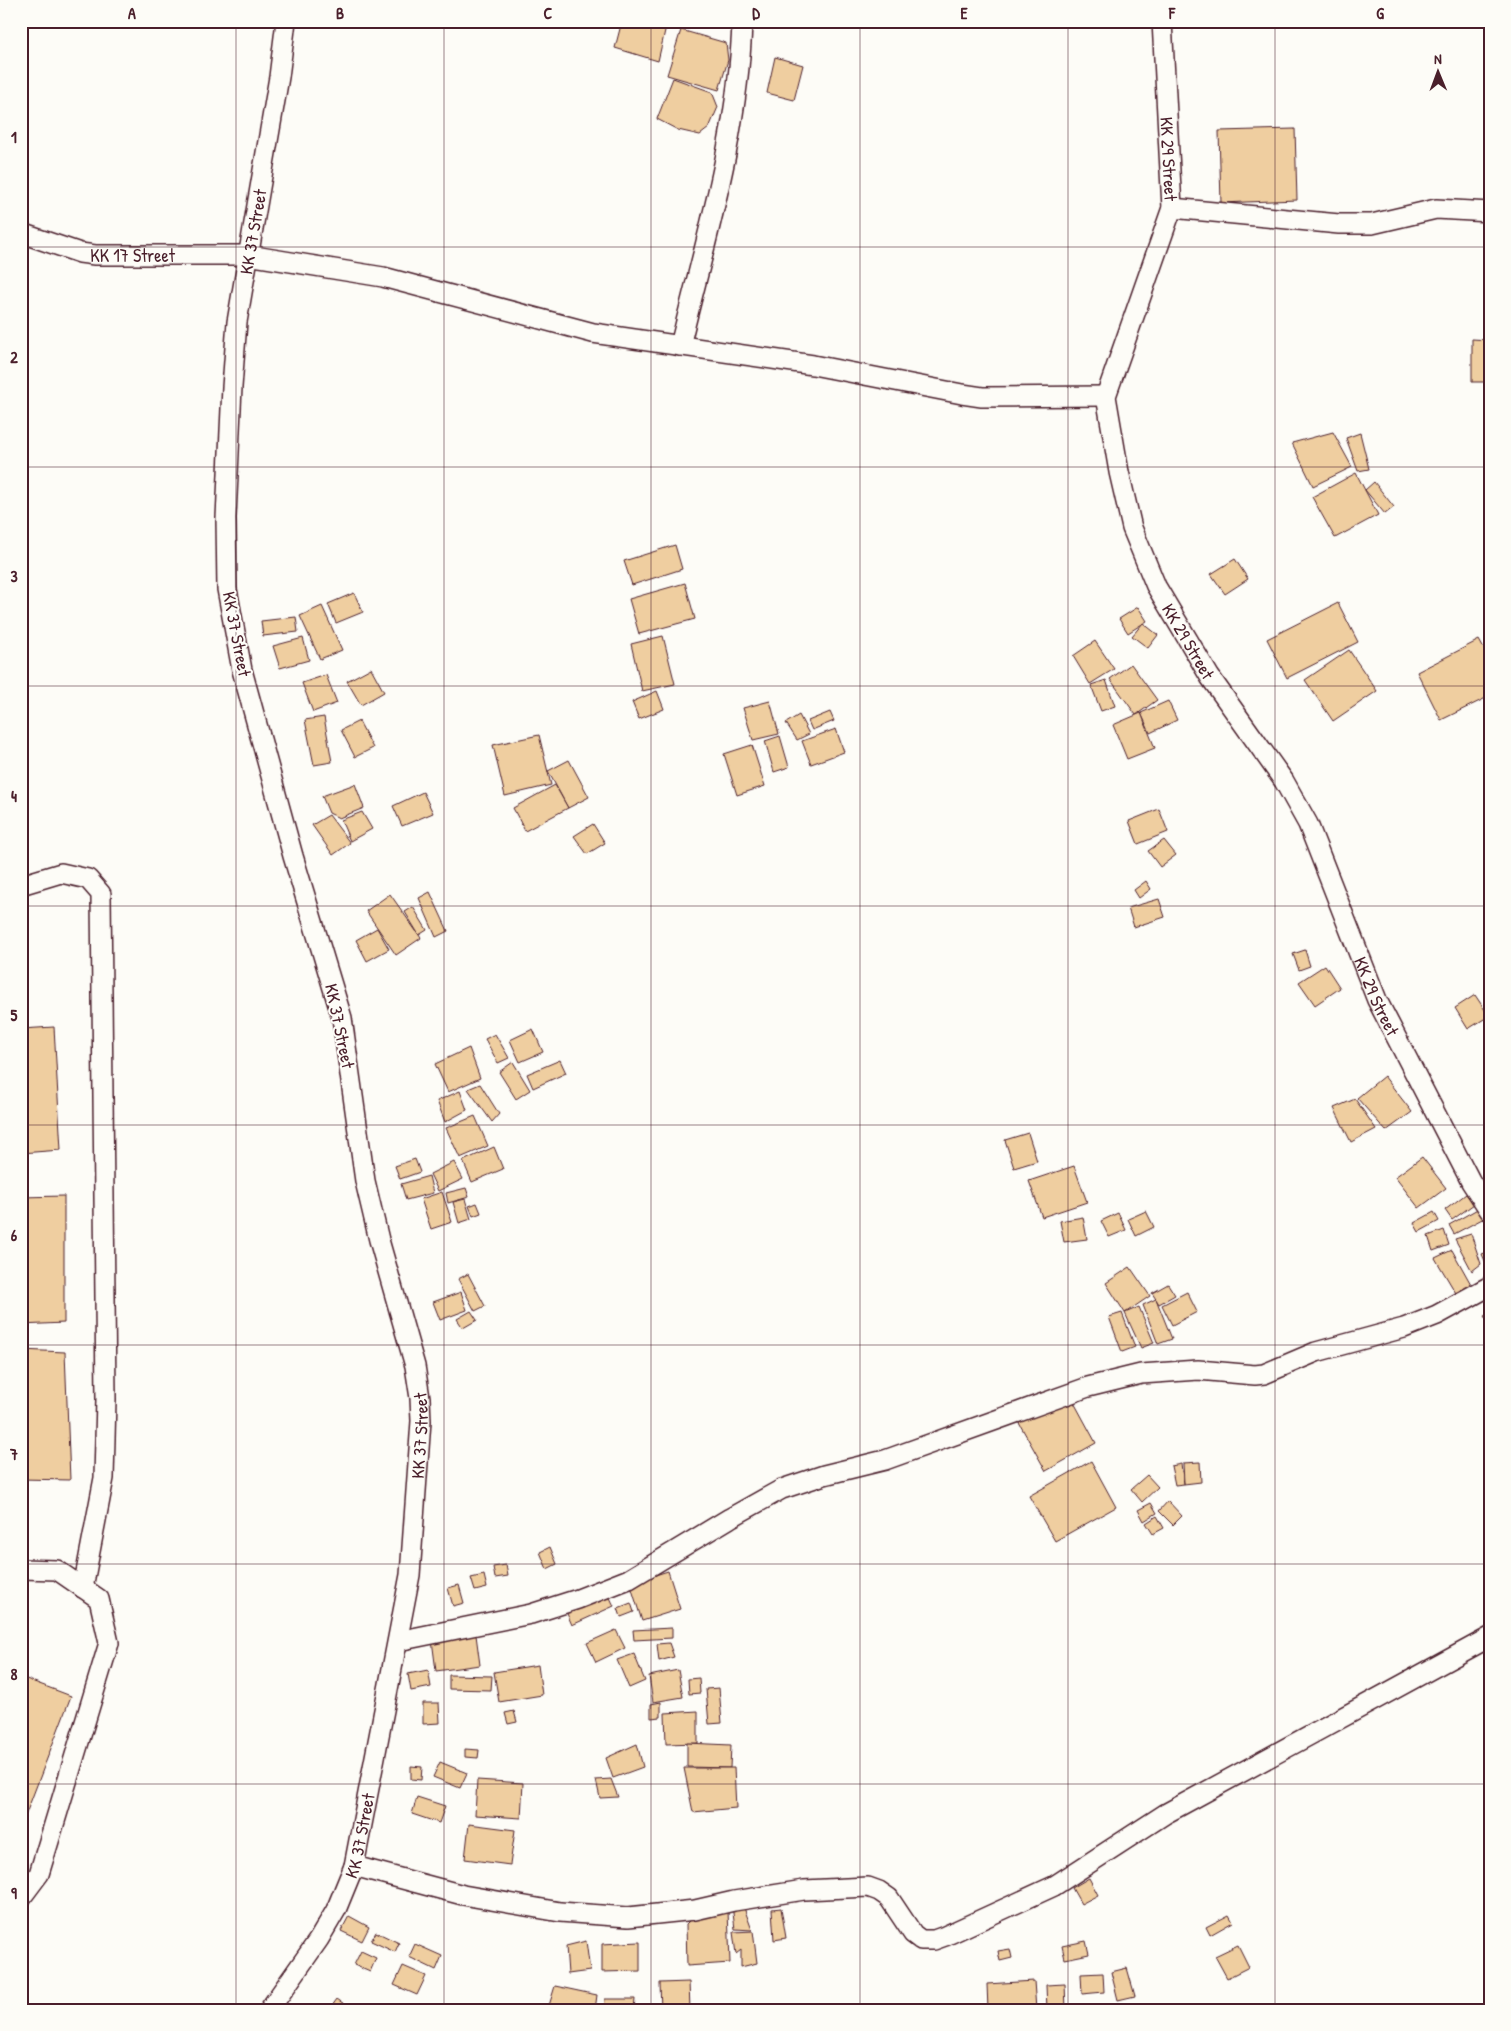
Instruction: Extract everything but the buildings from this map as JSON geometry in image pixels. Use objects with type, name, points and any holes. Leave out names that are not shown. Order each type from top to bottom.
[{"type":"street","name":"KK 37 Street","points":[[269,2010],[336,1910],[354,1866],[410,1575],[421,1421],[415,1366],[379,1240],[365,1181],[342,1018],[293,856],[242,670],[227,589],[226,518],[232,387],[238,322],[279,77],[286,21]]},
{"type":"street","name":"KK 29 Street","points":[[1162,21],[1172,208],[1106,396],[1119,472],[1132,528],[1156,586],[1210,677],[1284,781],[1308,824],[1376,1000],[1471,1182],[1490,1210]]},
{"type":"street","points":[[680,346],[726,158],[738,87],[741,22]]},
{"type":"street","points":[[1172,208],[1340,224],[1372,224],[1436,209],[1490,212]]},
{"type":"street","name":"KK 17 Street","points":[[21,233],[80,253],[95,256],[248,255],[383,277],[593,333],[813,365],[962,394],[982,397],[1106,396]]},
{"type":"street","points":[[21,885],[61,873],[88,879],[101,894],[106,1399],[104,1478],[83,1588]]},
{"type":"street","points":[[398,1641],[531,1614],[578,1600],[629,1579],[782,1489],[824,1474],[885,1460],[1088,1387],[1141,1374],[1188,1371],[1264,1374],[1316,1352],[1404,1328],[1437,1315],[1490,1286]]},
{"type":"street","points":[[21,1569],[57,1570],[99,1599],[109,1643],[39,1874],[21,1898]]},
{"type":"street","points":[[354,1866],[463,1895],[560,1912],[628,1917],[695,1910],[734,1901],[804,1890],[868,1887],[879,1891],[888,1898],[913,1934],[921,1940],[934,1940],[1054,1886],[1165,1814],[1490,1637]]}]
